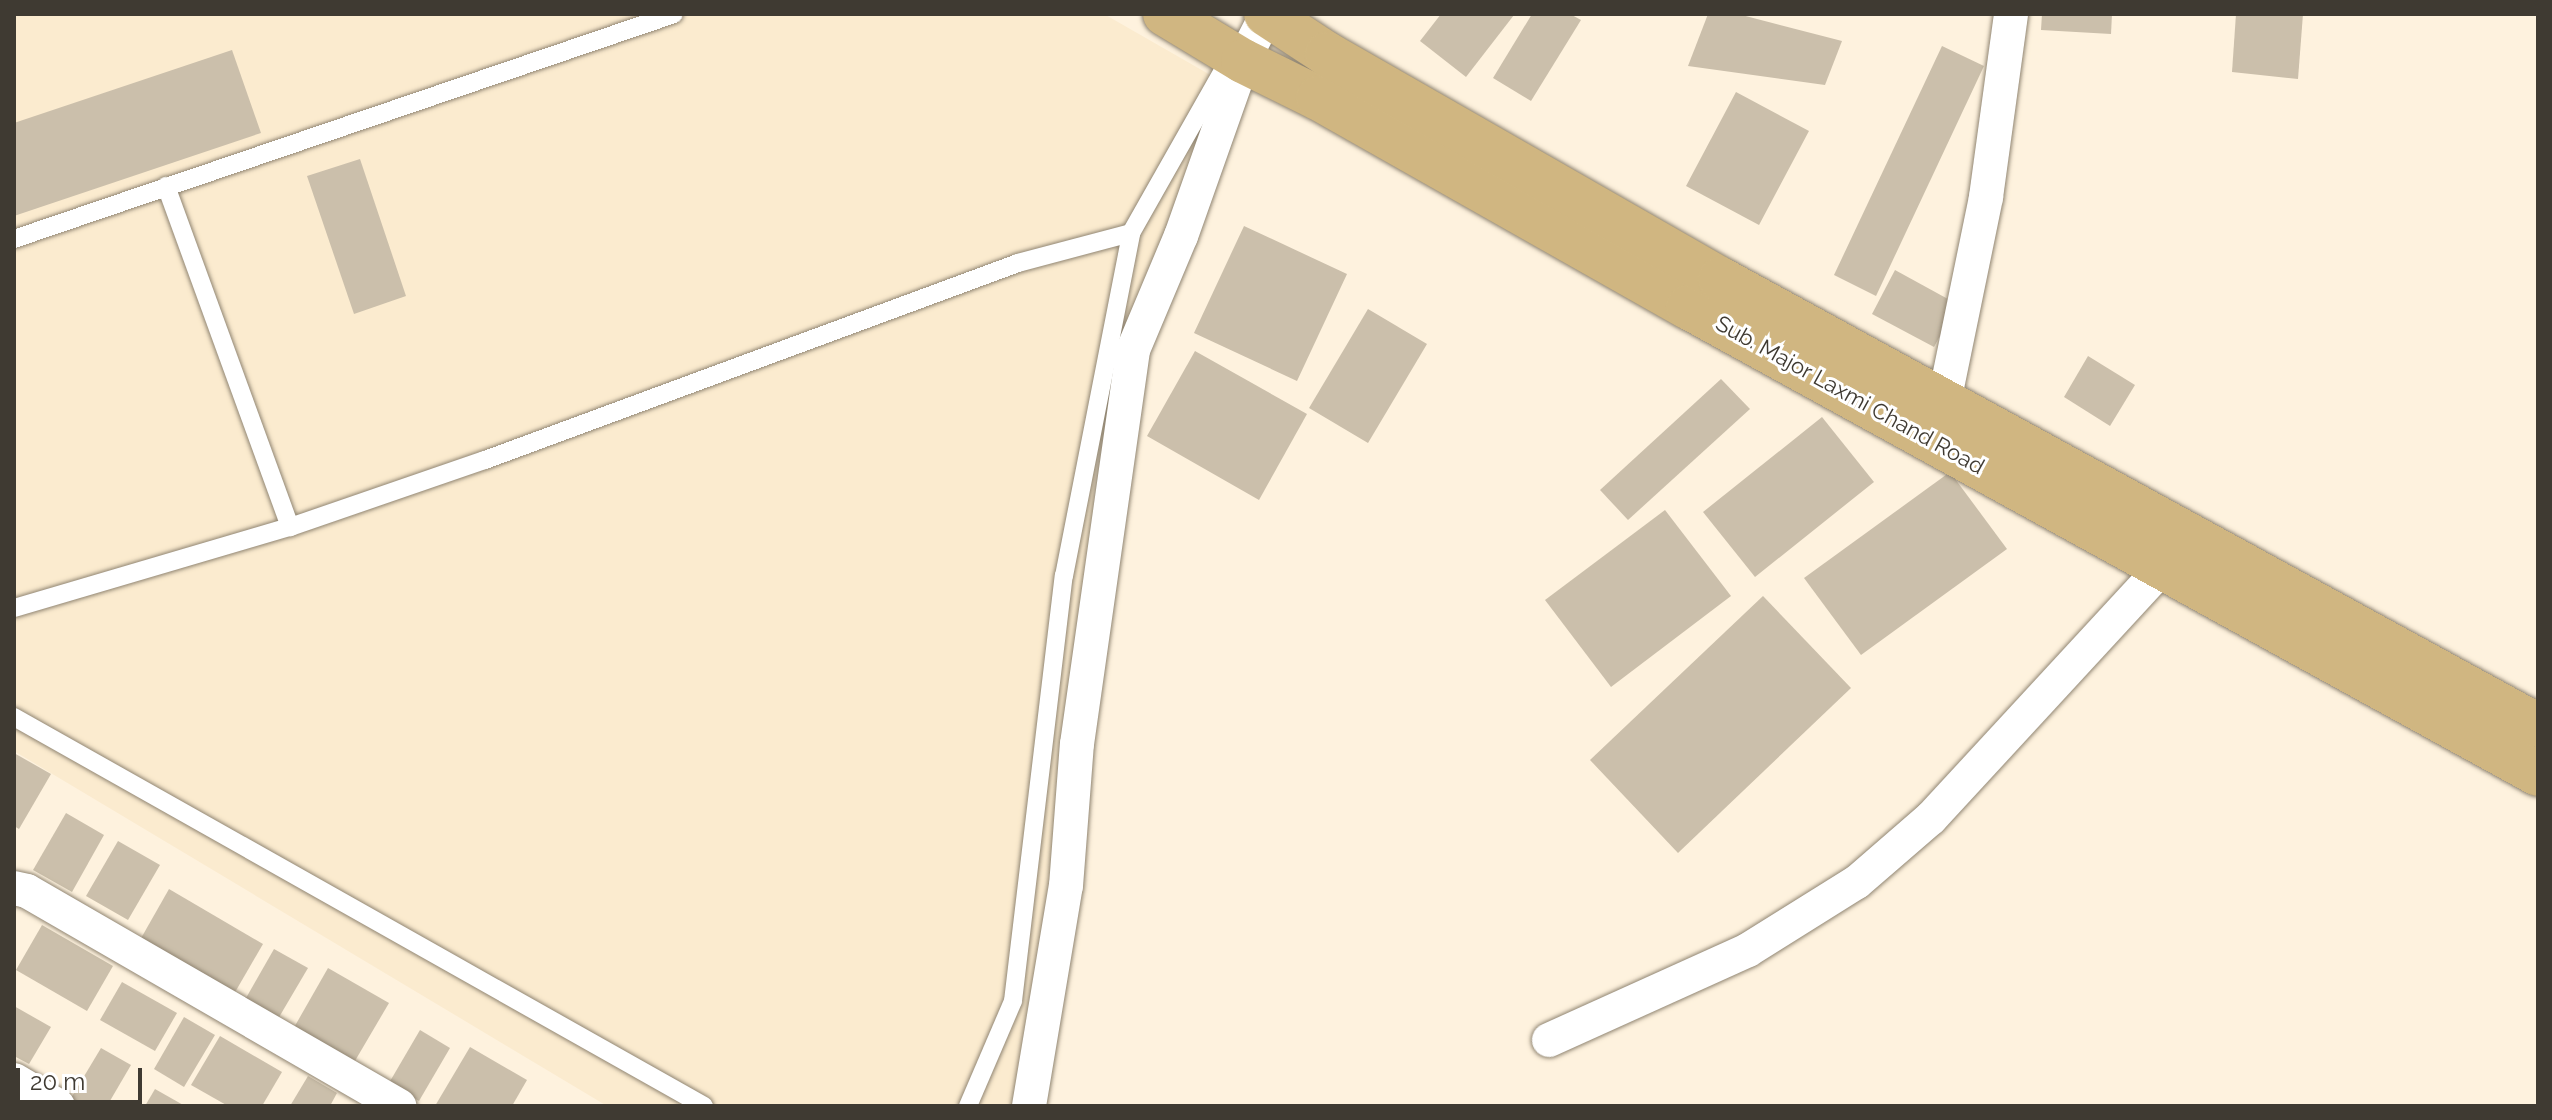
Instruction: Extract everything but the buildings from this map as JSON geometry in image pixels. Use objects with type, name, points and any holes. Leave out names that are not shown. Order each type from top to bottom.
[{"type":"main road","name":"Sub. Major Laxmi Chand Road","points":[[1165,14],[1238,58],[1318,98],[1688,307],[2538,774]]},
{"type":"main road","name":"Sub. Major Laxmi Chand Road","points":[[1266,14],[1422,109],[1944,402],[2538,726]]},
{"type":"street","points":[[1029,1106],[1066,886],[1077,744],[1133,350],[1181,236],[1238,58],[1266,14]]},
{"type":"street","points":[[1944,402],[1986,197],[2011,14]]},
{"type":"street","points":[[1549,1040],[1748,950],[1857,882],[1931,818],[2163,567]]},
{"type":"street","points":[[14,888],[27,891],[399,1106]]},
{"type":"street","points":[[14,1080],[58,1106]]},
{"type":"lane","points":[[14,239],[648,18],[674,14]]},
{"type":"lane","points":[[968,1106],[1013,1001],[1064,576],[1131,233],[1238,58]]},
{"type":"lane","points":[[166,186],[290,527]]},
{"type":"lane","points":[[14,608],[290,527],[485,460],[1018,263],[1131,233]]},
{"type":"lane","points":[[14,717],[704,1106]]},
{"type":"shaded area","points":[[14,14],[1104,14],[1233,88],[1096,454],[1077,873],[1020,1106],[607,1106],[14,751]]}]
